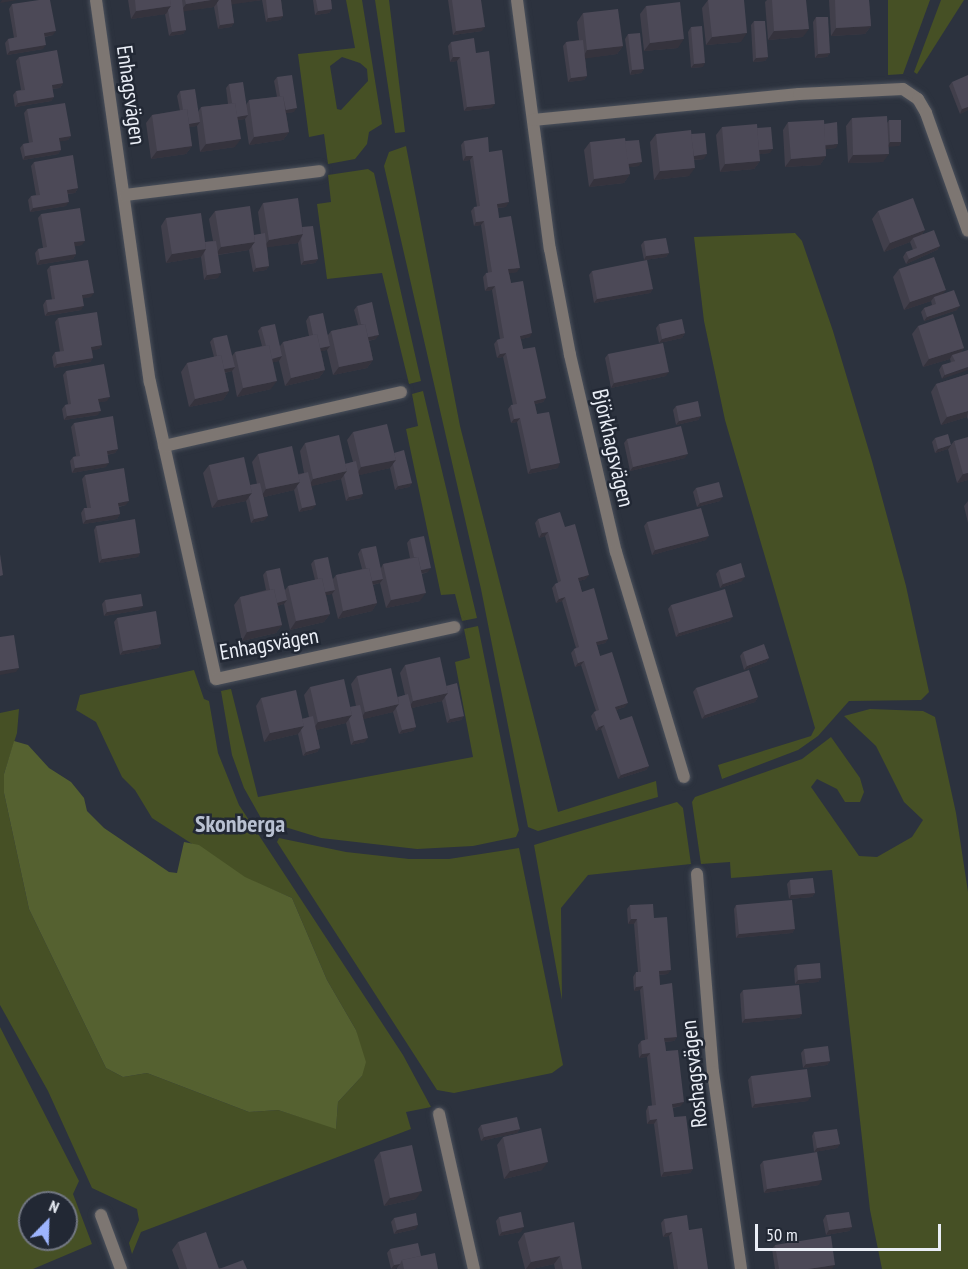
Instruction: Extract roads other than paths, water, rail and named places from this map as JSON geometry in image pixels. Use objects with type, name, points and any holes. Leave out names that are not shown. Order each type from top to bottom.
[{"type":"street","name":"Enhagsvägen","points":[[96,0],[150,382],[216,679],[454,627]]},
{"type":"street","name":"Björkhagsvägen","points":[[517,0],[550,249],[591,450],[646,661],[684,777]]},
{"type":"street","points":[[533,120],[799,94],[903,89],[918,99],[926,113],[968,231]]},
{"type":"street","points":[[125,195],[320,171]]},
{"type":"street","points":[[164,446],[401,392]]},
{"type":"street","name":"Roshagsvägen","points":[[697,874],[713,1072],[741,1269]]},
{"type":"street","points":[[439,1114],[474,1269]]},
{"type":"street","points":[[101,1215],[121,1269]]},
{"type":"district","name":"Skonberga","points":[[240,824]]}]
